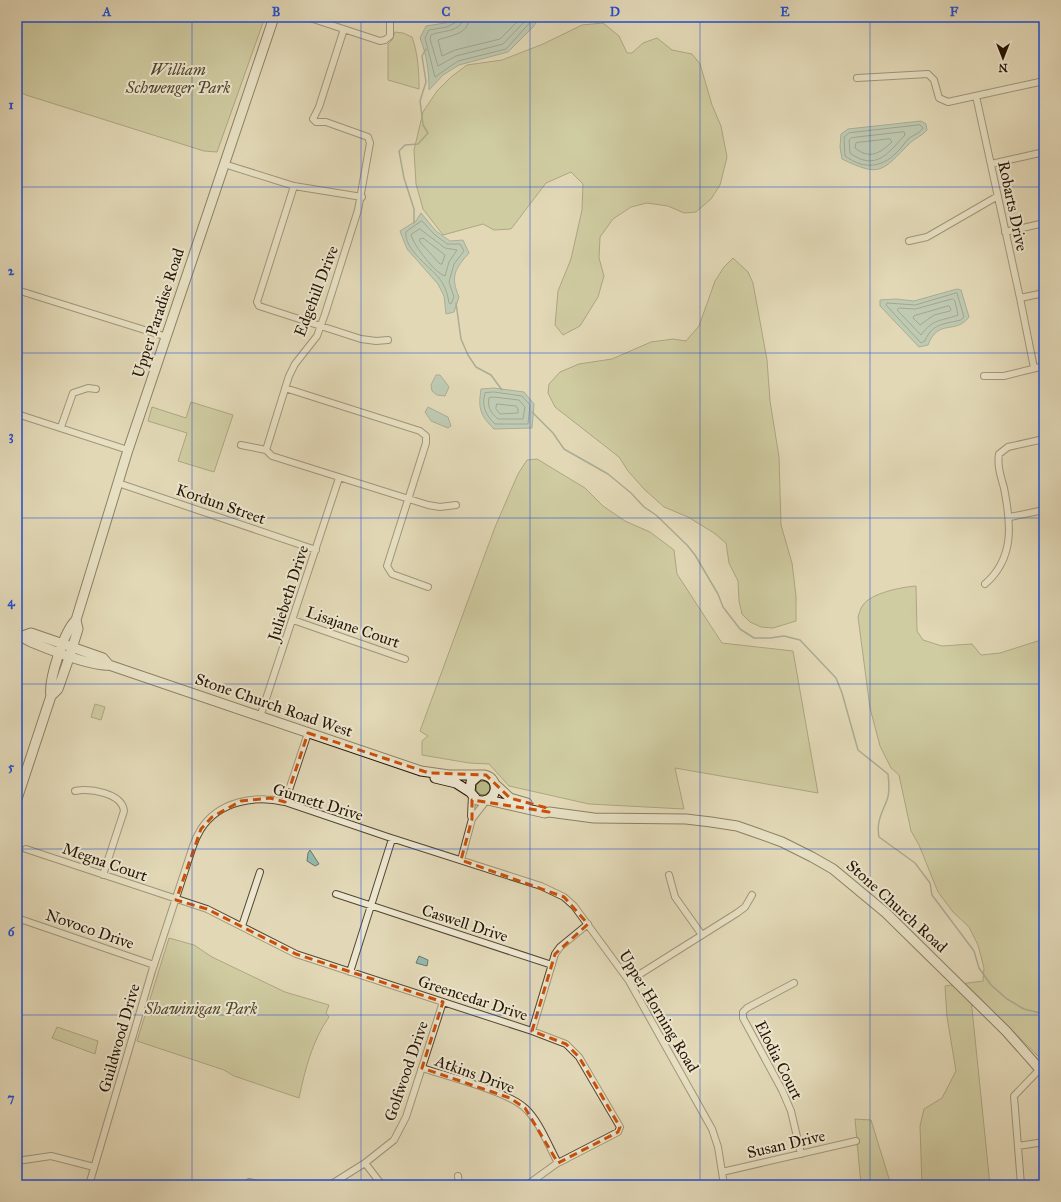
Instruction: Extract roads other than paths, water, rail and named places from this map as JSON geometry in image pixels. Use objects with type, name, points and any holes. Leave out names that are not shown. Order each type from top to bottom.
[{"type":"main road","name":"Upper Paradise Road","points":[[51,696],[49,689],[62,648],[70,626],[76,620],[128,450],[274,17]]},
{"type":"main road","name":"Upper Paradise Road","points":[[17,799],[51,696],[58,689],[71,651],[78,629],[76,620]]},
{"type":"main road","name":"Stone Church Road West","points":[[20,635],[28,641],[71,651],[101,666],[109,665],[429,773]]},
{"type":"main road","points":[[429,773],[490,777],[496,785],[494,794],[487,800],[479,801],[461,785],[434,778],[429,773]]},
{"type":"main road","points":[[471,794],[471,782],[479,776]]},
{"type":"main road","name":"Stone Church Road","points":[[496,785],[510,798],[547,808],[549,812]]},
{"type":"main road","name":"Stone Church Road","points":[[487,800],[545,814],[549,812],[594,818],[686,819],[711,822],[737,826],[782,842],[833,869],[886,913],[1006,1032],[1042,1072]]},
{"type":"street","points":[[307,17],[380,41],[385,40],[390,36],[390,17]]},
{"type":"street","name":"Edgehill Drive","points":[[266,450],[285,388],[295,364],[312,344],[320,326],[362,197],[370,142],[368,137],[326,122],[316,122],[313,119],[319,107],[344,29]]},
{"type":"street","points":[[857,78],[924,73],[931,76],[934,80],[938,96],[944,101],[948,102],[1044,81]]},
{"type":"street","name":"Robarts Drive","points":[[976,96],[1034,368]]},
{"type":"street","points":[[991,164],[1044,152]]},
{"type":"street","points":[[224,164],[294,186],[362,197]]},
{"type":"street","points":[[294,186],[257,302],[259,306],[361,339],[376,341],[388,340]]},
{"type":"street","points":[[908,241],[927,236],[998,196]]},
{"type":"street","points":[[1005,232],[1044,223]]},
{"type":"street","points":[[17,290],[166,337]]},
{"type":"street","points":[[1020,298],[1044,293]]},
{"type":"street","points":[[984,376],[1004,376],[1044,366]]},
{"type":"street","points":[[61,428],[73,393],[88,388],[96,389]]},
{"type":"street","points":[[285,388],[420,431],[426,436],[426,444],[387,568],[392,574],[428,587]]},
{"type":"street","points":[[17,414],[128,450]]},
{"type":"street","points":[[985,584],[1000,567],[1006,551],[1010,517],[999,466],[999,454],[1008,447],[1044,440]]},
{"type":"street","points":[[241,445],[266,450],[272,456],[339,478],[435,506],[456,505]]},
{"type":"street","name":"Juliebeth Drive","points":[[260,717],[339,478]]},
{"type":"street","name":"Kordun Street","points":[[118,483],[316,550]]},
{"type":"street","points":[[1010,517],[1044,510]]},
{"type":"street","name":"Lisajane Court","points":[[293,620],[405,659]]},
{"type":"street","points":[[284,802],[308,733]]},
{"type":"street","points":[[75,791],[82,790],[96,792],[118,799],[123,805],[124,811],[103,876]]},
{"type":"street","points":[[471,794],[472,819]]},
{"type":"street","name":"Gurnett Drive","points":[[176,900],[193,846],[201,829],[212,817],[241,801],[270,798],[392,839],[461,860]]},
{"type":"street","points":[[461,860],[472,819],[487,800]]},
{"type":"street","points":[[350,972],[392,839]]},
{"type":"street","name":"Megna Court","points":[[26,849],[176,900]]},
{"type":"street","name":"Upper Horning Road","points":[[461,860],[541,886],[564,897],[588,924],[629,980],[712,1130],[718,1147],[724,1185]]},
{"type":"street","points":[[242,926],[260,872]]},
{"type":"street","points":[[669,875],[674,896],[702,935]]},
{"type":"street","name":"Caswell Drive","points":[[336,894],[552,965]]},
{"type":"street","points":[[629,980],[745,907],[752,896]]},
{"type":"street","name":"Greencedar Drive","points":[[176,900],[207,909],[296,954],[532,1031],[566,1044],[579,1057],[620,1127],[618,1132],[558,1163],[527,1185]]},
{"type":"street","name":"Guildwood Drive","points":[[88,1185],[154,965],[176,900]]},
{"type":"street","name":"Novoco Drive","points":[[17,918],[154,965]]},
{"type":"street","points":[[532,1031],[552,965],[560,947],[588,924]]},
{"type":"street","name":"Elodia Court","points":[[794,984],[747,1008],[743,1012],[743,1018],[782,1090],[790,1111],[801,1154]]},
{"type":"street","name":"Golfwood Drive","points":[[330,1185],[366,1163],[394,1140],[401,1129],[443,1002]]},
{"type":"street","name":"Atkins Drive","points":[[422,1068],[510,1098],[525,1108],[538,1126],[558,1163]]},
{"type":"street","points":[[1021,1185],[1014,1096],[1042,1072]]},
{"type":"street","name":"Susan Drive","points":[[722,1172],[856,1141]]},
{"type":"street","points":[[1018,1146],[1044,1142]]},
{"type":"street","points":[[17,1161],[51,1156],[94,1167]]},
{"type":"street","points":[[366,1163],[382,1185]]},
{"type":"street","points":[[458,1176],[459,1185]]},
{"type":"street","points":[[245,1185],[249,1182],[262,1185]]},
{"type":"water","points":[[458,17],[540,17],[533,27],[508,52],[459,65],[443,75],[429,90],[427,64],[420,38],[426,26],[445,23]]},
{"type":"water","points":[[921,121],[926,124],[927,130],[912,141],[893,160],[880,169],[873,170],[865,168],[842,159],[840,147],[841,134],[848,129]]},
{"type":"water","points":[[421,213],[436,231],[450,241],[463,240],[469,253],[457,268],[455,273],[456,290],[459,297],[454,312],[446,314],[444,296],[438,284],[407,249],[400,231],[416,221]]},
{"type":"water","points":[[957,289],[961,290],[969,317],[959,325],[942,329],[937,332],[932,337],[928,345],[919,347],[880,306],[880,300],[896,299],[914,301]]},
{"type":"water","points":[[436,375],[440,375],[449,387],[445,396],[437,395],[432,391],[431,385]]},
{"type":"water","points":[[494,388],[524,392],[534,404],[532,428],[494,429],[489,424],[480,407],[481,389]]},
{"type":"water","points":[[428,407],[448,417],[451,426],[448,428],[431,421],[425,412]]},
{"type":"water","points":[[310,850],[319,864],[315,866],[307,861]]},
{"type":"water","points":[[419,956],[428,960],[427,966],[416,963]]},
{"type":"waterway","points":[[414,223],[414,209],[404,178],[399,151],[405,145],[418,144],[428,133],[423,125],[420,101],[426,82],[422,56],[426,49]]},
{"type":"waterway","points":[[456,303],[461,339],[468,355],[476,367],[491,375],[502,390]]},
{"type":"waterway","points":[[532,412],[553,433],[564,449],[608,474],[631,493],[644,507],[656,515],[687,545],[695,555],[718,594],[723,607],[740,629],[754,638],[784,636],[800,640],[836,678],[842,693],[858,750],[888,774],[889,794],[881,813],[878,827],[879,837],[915,863],[930,883],[932,895],[974,951],[979,968],[991,985],[1007,999],[1024,1009],[1044,1014]]},
{"type":"park label","name":"William Schwenger Park","points":[[178,78]]},
{"type":"park label","name":"Shawinigan Park","points":[[201,1008]]}]
